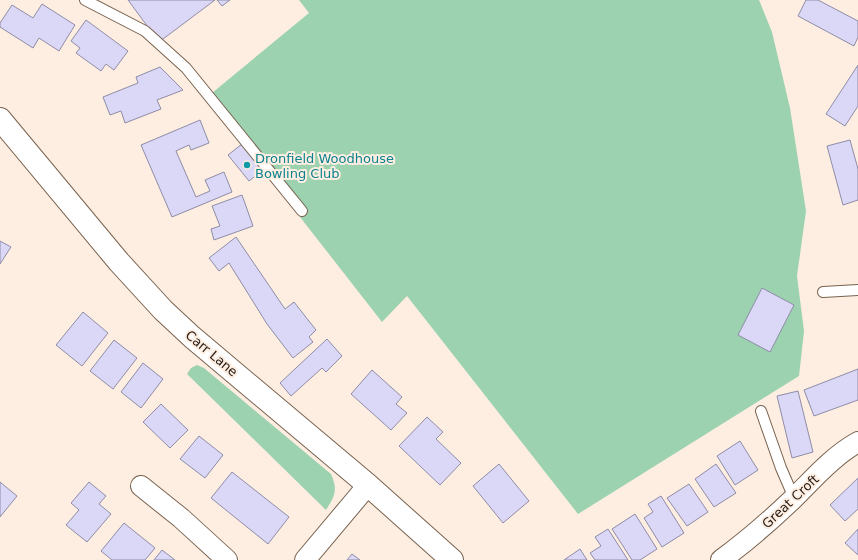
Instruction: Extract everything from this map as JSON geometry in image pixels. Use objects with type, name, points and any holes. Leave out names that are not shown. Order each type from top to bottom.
[{"type":"main road","name":"Carr Lane","points":[[0,119],[119,262],[163,310],[192,337],[368,485],[452,560]]},
{"type":"street","name":"Great Croft","points":[[721,560],[768,523],[825,467],[850,446],[858,442]]},
{"type":"street","points":[[305,560],[368,485]]},
{"type":"street","points":[[141,486],[181,518],[227,560]]},
{"type":"lane","points":[[85,0],[145,31],[186,68],[302,210]]},
{"type":"lane","points":[[823,292],[858,290]]},
{"type":"lane","points":[[761,411],[781,468],[794,498]]},
{"type":"green space","points":[[299,0],[759,0],[772,32],[790,108],[806,211],[797,276],[804,331],[799,376],[578,514],[407,296],[382,322],[268,176],[212,93],[309,13]]},
{"type":"green space","points":[[197,365],[204,368],[331,474],[335,489],[332,501],[326,510],[187,374],[191,368]]},
{"type":"building","points":[[128,0],[215,0],[159,42]]},
{"type":"building","points":[[217,0],[230,0],[222,6]]},
{"type":"building","points":[[806,0],[818,0],[858,21],[858,37],[854,46],[798,16]]},
{"type":"building","points":[[42,4],[75,25],[59,51],[39,38],[33,48],[0,27],[0,23],[12,5],[33,18]]},
{"type":"building","points":[[86,20],[128,51],[114,70],[106,64],[101,71],[76,53],[80,48],[71,41]]},
{"type":"building","points":[[858,65],[858,106],[845,126],[826,114]]},
{"type":"building","points":[[160,67],[183,90],[157,100],[161,109],[125,123],[121,111],[110,115],[103,97],[138,83],[136,77]]},
{"type":"building","points":[[200,120],[209,143],[191,150],[189,145],[176,151],[196,197],[210,191],[205,180],[224,172],[232,192],[172,217],[141,145]]},
{"type":"building","points":[[850,140],[858,169],[858,200],[843,205],[827,146]]},
{"type":"building","name":"Dronfield Woodhouse Bowling Club","points":[[242,144],[263,170],[249,181],[228,155]]},
{"type":"building","points":[[242,195],[253,226],[214,240],[211,229],[220,226],[212,206]]},
{"type":"building","points":[[236,237],[285,309],[294,302],[316,330],[309,337],[313,342],[293,358],[267,324],[229,263],[219,271],[209,258]]},
{"type":"building","points":[[0,241],[11,247],[0,264]]},
{"type":"building","points":[[762,288],[794,305],[770,352],[738,335]]},
{"type":"building","points":[[83,312],[108,333],[82,366],[56,345]]},
{"type":"building","points":[[327,339],[342,356],[326,372],[322,368],[291,396],[280,383]]},
{"type":"building","points":[[114,340],[137,358],[113,389],[90,371]]},
{"type":"building","points":[[143,363],[163,379],[141,408],[121,392]]},
{"type":"building","points":[[858,369],[858,400],[814,416],[804,390]]},
{"type":"building","points":[[372,370],[402,397],[396,404],[407,413],[391,430],[351,394]]},
{"type":"building","points":[[798,391],[813,452],[792,458],[777,396]]},
{"type":"building","points":[[161,404],[188,430],[170,448],[143,422]]},
{"type":"building","points":[[427,417],[443,432],[436,439],[461,463],[440,485],[399,446]]},
{"type":"building","points":[[199,436],[223,455],[205,478],[180,459]]},
{"type":"building","points":[[740,441],[758,470],[735,485],[717,456]]},
{"type":"building","points":[[499,464],[529,501],[503,523],[473,486]]},
{"type":"building","points":[[716,464],[736,493],[714,507],[695,479]]},
{"type":"building","points":[[232,472],[289,517],[268,544],[211,498]]},
{"type":"building","points":[[858,478],[858,509],[845,521],[830,505]]},
{"type":"building","points":[[0,482],[17,496],[0,517]]},
{"type":"building","points":[[89,482],[106,496],[99,504],[111,514],[87,542],[66,525],[79,510],[71,503]]},
{"type":"building","points":[[689,484],[708,512],[687,526],[667,498]]},
{"type":"building","points":[[661,496],[684,533],[662,547],[644,518],[653,512],[648,504]]},
{"type":"building","points":[[635,514],[657,549],[640,560],[632,560],[612,529]]},
{"type":"building","points":[[124,523],[155,548],[145,560],[112,560],[101,551]]},
{"type":"building","points":[[608,529],[628,560],[595,560],[590,553],[601,546],[595,537]]},
{"type":"building","points":[[858,529],[858,555],[845,543]]},
{"type":"building","points":[[580,549],[587,560],[564,560]]},
{"type":"building","points":[[162,550],[175,560],[154,560]]},
{"type":"building","points":[[352,554],[360,560],[347,560]]},
{"type":"place","name":"Dronfield Woodhouse Bowling Club","points":[[247,165]]}]
